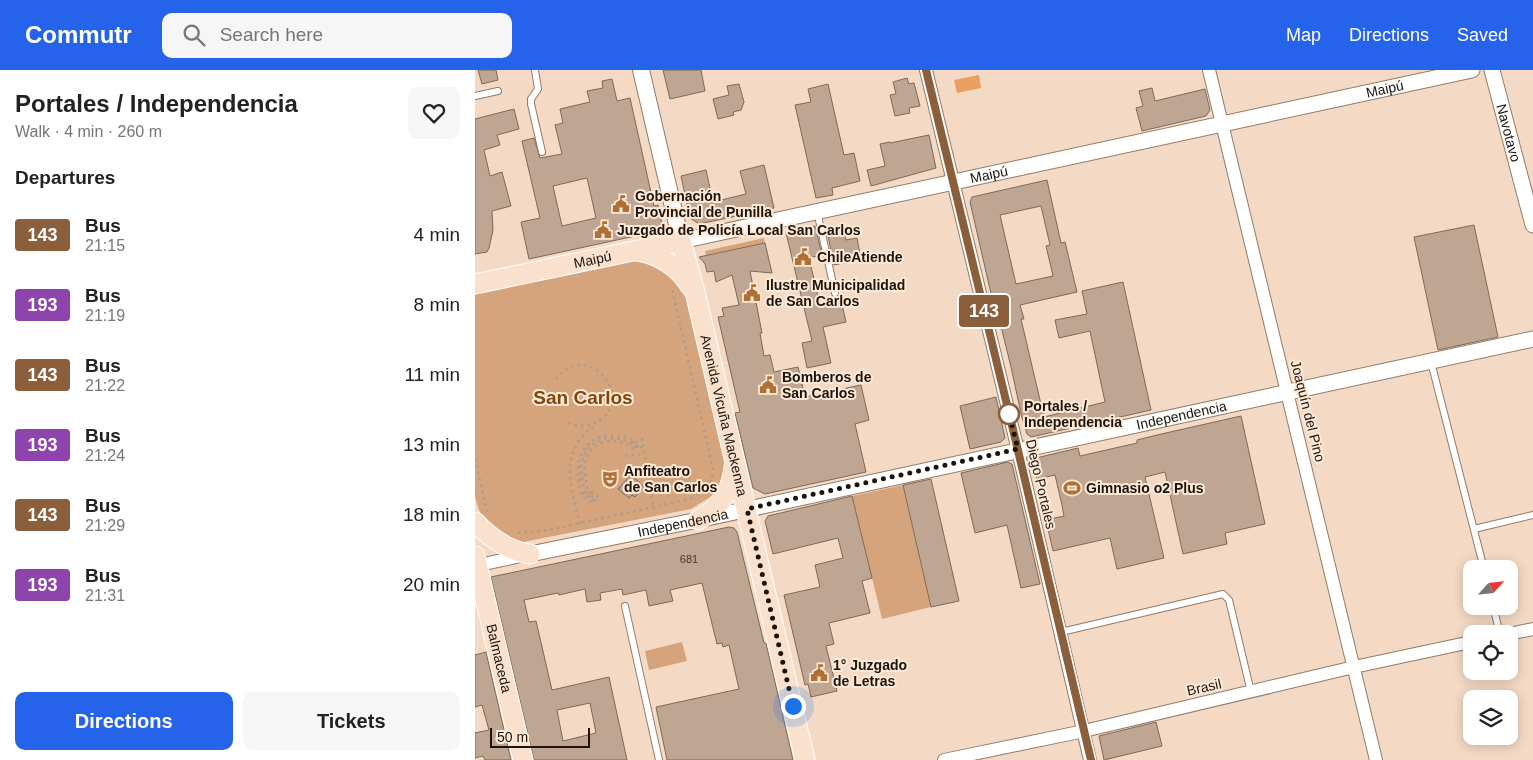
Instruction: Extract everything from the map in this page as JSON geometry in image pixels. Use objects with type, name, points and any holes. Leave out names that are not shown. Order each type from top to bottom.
[{"type":"main road","name":"Avenida Vicuña Mackenna","points":[[641,70],[747,509],[805,760]]},
{"type":"main road","name":"Maipú","points":[[475,284],[681,241]]},
{"type":"main road","points":[[632,250],[651,254],[669,263],[683,276],[695,292]]},
{"type":"main road","points":[[698,520],[714,510],[726,495],[733,474],[733,453]]},
{"type":"main road","points":[[482,519],[491,537],[501,544],[522,553],[530,554]]},
{"type":"main road","name":"Balmaceda","points":[[476,562],[523,760]]},
{"type":"street","name":"Diego Portales","points":[[926,70],[1091,760]]},
{"type":"street","name":"Joaquín del Pino","points":[[1209,70],[1376,760]]},
{"type":"street","name":"Maipú","points":[[681,241],[1472,70]]},
{"type":"street","name":"Navotavo","points":[[1492,70],[1533,225]]},
{"type":"street","name":"Independencia","points":[[476,562],[530,554],[698,520],[1018,449],[1533,339]]},
{"type":"street","points":[[1518,632],[1533,629]]},
{"type":"street","name":"Brasil","points":[[943,760],[1084,731],[1354,667],[1463,644]]},
{"type":"lane","points":[[535,70],[538,89],[531,99],[531,104],[542,152]]},
{"type":"lane","points":[[475,96],[498,91]]},
{"type":"lane","points":[[817,211],[835,293]]},
{"type":"lane","points":[[1431,361],[1482,560]]},
{"type":"lane","points":[[1473,528],[1533,515]]},
{"type":"lane","points":[[1061,632],[1223,594],[1229,600],[1251,692]]},
{"type":"lane","points":[[625,606],[659,760]]},
{"type":"path","points":[[511,532],[529,533],[653,508],[697,496],[708,488],[713,477],[711,458],[670,284]]},
{"type":"path","points":[[556,379],[563,372],[579,366],[591,367],[603,374],[611,387],[612,402],[608,412],[583,435],[576,445],[571,460],[570,468],[579,524]]},
{"type":"path","points":[[567,422],[584,426],[598,422]]},
{"type":"path","points":[[637,449],[630,438],[612,434],[595,439],[587,452],[578,467],[585,488],[586,492],[596,500],[581,496],[585,488],[584,471],[587,452],[598,443],[613,439],[623,440],[644,454],[653,508]]},
{"type":"path","points":[[637,449],[642,438]]},
{"type":"path","points":[[576,445],[593,457]]},
{"type":"path","points":[[625,456],[644,454]]},
{"type":"path","points":[[475,460],[482,519]]},
{"type":"shaded area","points":[[979,75],[981,88],[957,93],[954,80]]},
{"type":"shaded area","points":[[764,238],[765,243],[706,255],[705,251]]},
{"type":"shaded area","points":[[640,257],[683,283],[727,470],[725,482],[715,494],[691,509],[523,542],[496,533],[481,515],[475,496],[475,292]]},
{"type":"shaded area","points":[[903,485],[931,607],[882,619],[852,496]]},
{"type":"shaded area","points":[[682,642],[687,661],[649,670],[645,651]]},
{"type":"building","points":[[478,70],[496,70],[498,80],[482,84]]},
{"type":"building","points":[[663,70],[701,70],[705,91],[670,99]]},
{"type":"building","points":[[907,78],[909,84],[914,83],[920,106],[909,108],[910,113],[895,116],[890,95],[896,94],[893,82]]},
{"type":"building","points":[[612,79],[617,101],[630,98],[654,206],[658,205],[663,230],[529,259],[521,222],[540,218],[522,141],[534,138],[540,158],[562,154],[555,125],[563,123],[560,109],[590,102],[587,91],[603,88],[602,81]],"holes":[[[587,178],[596,218],[562,226],[553,186]]]},
{"type":"building","points":[[739,84],[744,102],[741,110],[733,112],[734,115],[718,119],[713,99],[729,95],[727,86]]},
{"type":"building","points":[[828,84],[844,155],[854,153],[860,181],[832,188],[833,195],[816,198],[795,105],[811,102],[808,89]]},
{"type":"building","points":[[1152,88],[1155,101],[1205,89],[1210,110],[1206,116],[1142,131],[1136,108],[1143,106],[1139,91]]},
{"type":"building","points":[[514,109],[519,129],[497,135],[500,145],[484,150],[490,176],[502,172],[511,206],[492,211],[493,230],[489,248],[487,252],[475,254],[475,119]]},
{"type":"building","points":[[929,135],[936,168],[871,186],[867,170],[885,166],[880,144]]},
{"type":"building","points":[[764,165],[774,208],[699,224],[690,218],[681,176],[706,170],[713,202],[746,194],[740,171]]},
{"type":"building","points":[[1047,180],[1061,243],[1065,242],[1077,292],[1020,305],[1024,319],[1021,319],[1044,417],[1105,402],[1090,331],[1059,338],[1055,320],[1087,314],[1082,291],[1123,282],[1151,410],[1031,437],[1027,434],[997,310],[995,311],[970,202],[972,197]],"holes":[[[1041,206],[1050,245],[1046,246],[1053,276],[1016,284],[1000,215]]]},
{"type":"building","points":[[1474,225],[1498,337],[1438,350],[1414,237]]},
{"type":"building","points":[[815,226],[822,255],[809,258],[820,305],[841,300],[846,322],[823,327],[831,363],[807,368],[802,343],[812,341],[786,233]]},
{"type":"building","points":[[844,233],[846,240],[857,238],[861,259],[834,265],[828,236]]},
{"type":"building","points":[[765,243],[772,273],[750,271],[762,333],[760,333],[764,356],[770,355],[774,372],[798,367],[805,397],[861,385],[869,420],[855,424],[866,472],[765,494],[753,488],[735,413],[740,412],[718,317],[724,316],[722,308],[739,305],[732,275],[716,282],[714,271],[707,272],[705,264],[699,257]]},
{"type":"building","points":[[996,397],[1005,438],[1001,442],[970,449],[960,406]]},
{"type":"building","points":[[1241,416],[1265,524],[1225,533],[1227,544],[1183,554],[1165,472],[1145,477],[1164,558],[1117,569],[1110,538],[1053,551],[1046,520],[1064,516],[1062,505],[1055,475],[1037,479],[1032,459],[1078,448],[1080,456],[1137,443],[1137,440],[1157,435]]},
{"type":"building","points":[[1008,462],[1012,464],[1040,584],[1021,588],[1007,525],[975,533],[961,473]]},
{"type":"building","points":[[631,475],[644,487],[635,497],[632,495],[629,498],[618,489]]},
{"type":"building","points":[[931,479],[959,601],[931,607],[903,485]]},
{"type":"building","points":[[852,496],[872,578],[862,581],[870,613],[829,623],[834,644],[826,646],[837,691],[811,697],[808,684],[805,685],[784,595],[820,587],[815,565],[843,558],[838,538],[773,554],[765,521],[768,516]]},
{"type":"building","points":[[729,527],[734,528],[737,532],[764,643],[766,643],[793,760],[667,760],[656,707],[739,689],[729,645],[723,647],[722,643],[717,644],[702,583],[670,590],[673,601],[649,606],[646,590],[623,595],[622,589],[600,593],[601,600],[587,602],[585,589],[524,600],[529,622],[536,621],[552,690],[609,677],[627,760],[534,760],[491,577]],"holes":[[[590,703],[596,733],[563,741],[557,710]]]},
{"type":"building","points":[[486,652],[511,760],[485,760],[483,756],[475,758],[475,733],[489,730],[482,705],[475,707],[475,655]]},
{"type":"building","points":[[1156,722],[1162,746],[1104,760],[1099,736]]},
{"type":"bus line","name":"143","points":[[926,70],[1091,760]]},
{"type":"place","name":"Gobernación Provincial de Punilla","points":[[621,204]]},
{"type":"place","name":"Juzgado de Policía Local San Carlos","points":[[603,230]]},
{"type":"place","name":"ChileAtiende","points":[[803,257]]},
{"type":"place","name":"Ilustre Municipalidad de San Carlos","points":[[752,293]]},
{"type":"place","name":"Bomberos de San Carlos","points":[[768,385]]},
{"type":"place","name":"Portales / Independencia","points":[[1009,414]]},
{"type":"place","name":"Anfiteatro de San Carlos","points":[[610,479]]},
{"type":"place","name":"Gimnasio o2 Plus","points":[[1072,488]]},
{"type":"place","name":"1° Juzgado de Letras","points":[[819,673]]},
{"type":"district","name":"San Carlos","points":[[583,397]]},
{"type":"route","points":[[793,706],[747,509],[1018,449],[1009,414]]}]
